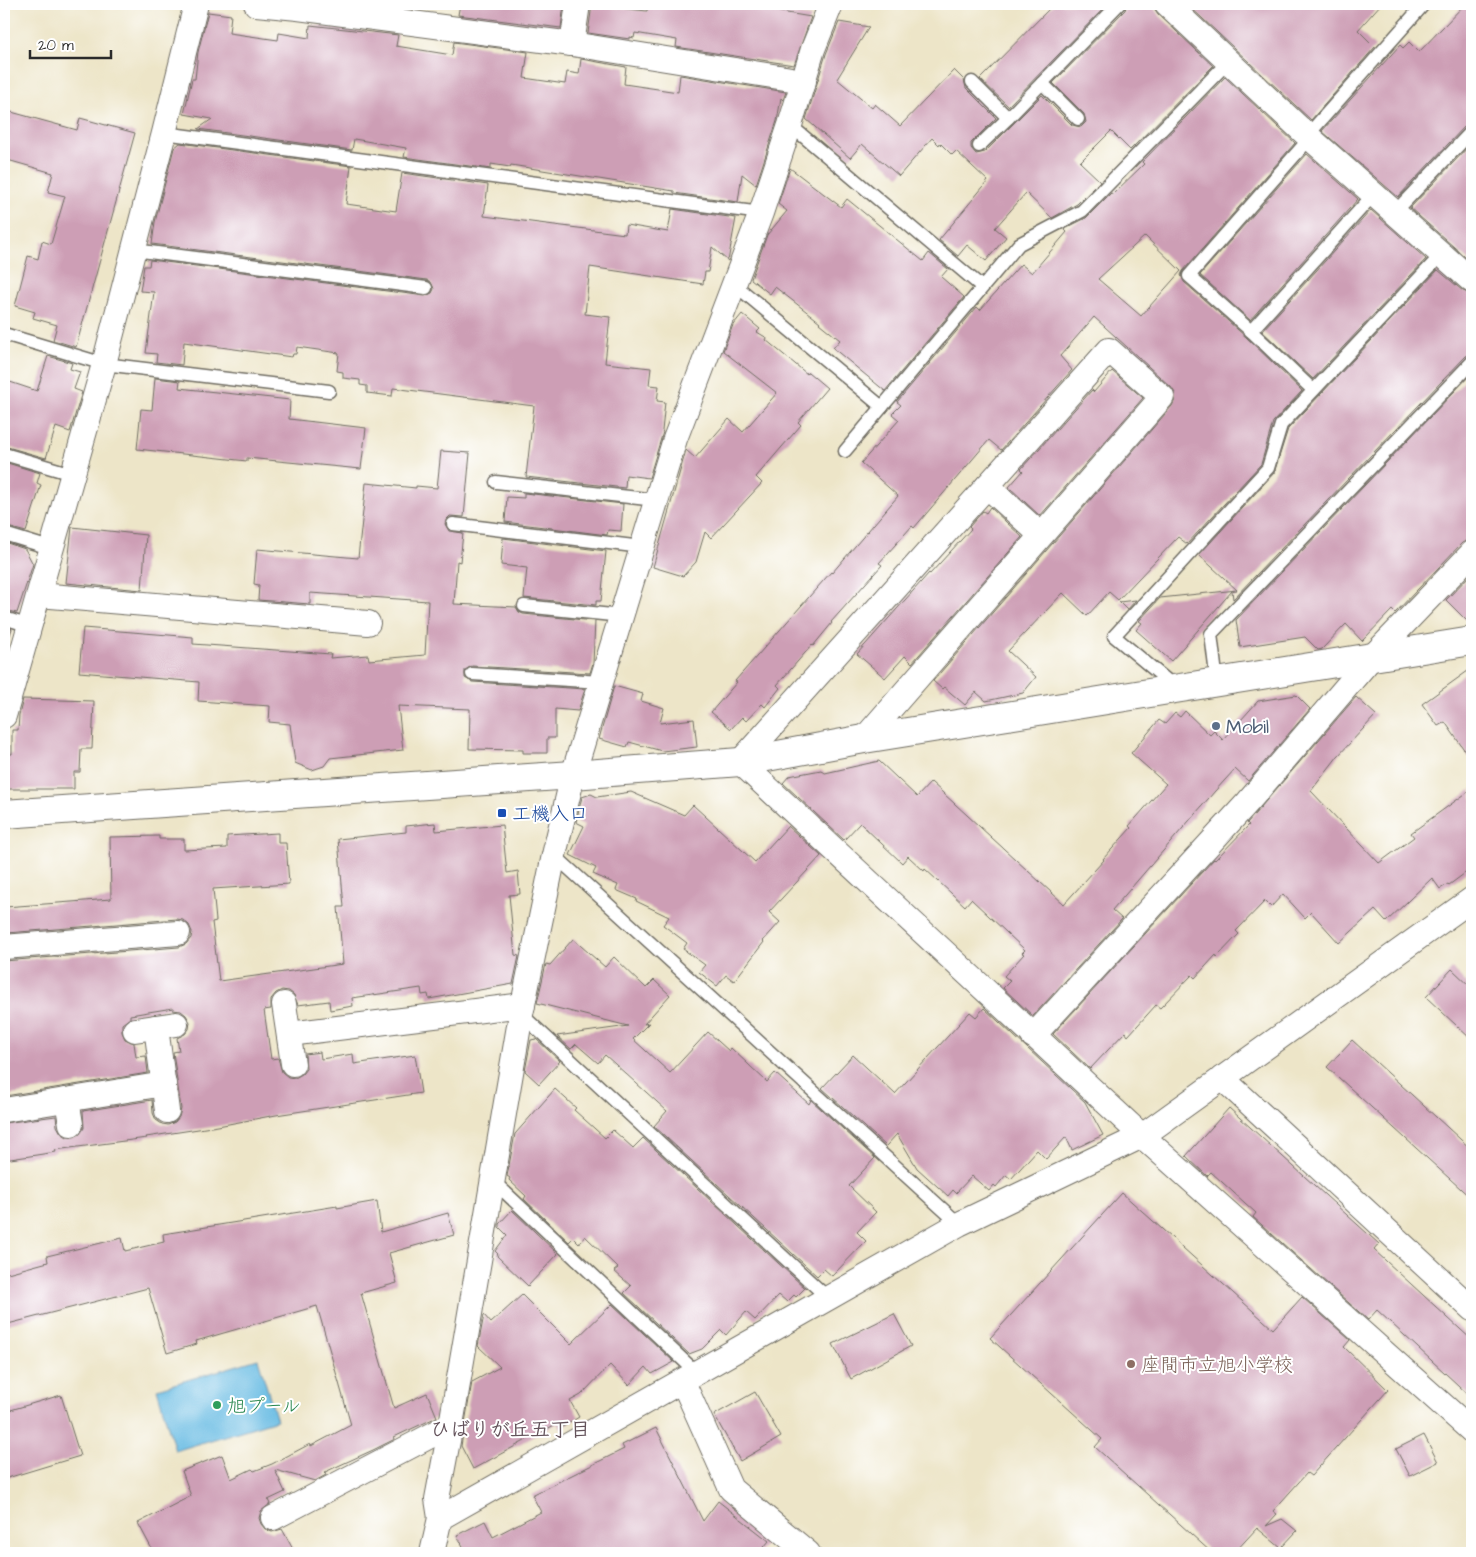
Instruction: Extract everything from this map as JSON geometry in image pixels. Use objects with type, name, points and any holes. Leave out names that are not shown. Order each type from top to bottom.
[{"type":"street","points":[[4,716],[39,595],[50,548],[104,364],[196,4]]},
{"type":"street","points":[[256,4],[299,6],[572,44],[804,81]]},
{"type":"street","points":[[572,44],[578,4]]},
{"type":"street","points":[[432,1553],[440,1518],[437,1499],[452,1425],[522,1009],[554,855],[573,775],[678,431],[760,213],[813,49],[831,4]]},
{"type":"street","points":[[1167,4],[1310,138],[1472,281]]},
{"type":"street","points":[[740,762],[1109,350],[1162,397],[864,739]]},
{"type":"street","points":[[987,486],[1041,535]]},
{"type":"street","points":[[1033,1036],[1248,802],[1372,657],[1472,553]]},
{"type":"street","points":[[39,595],[368,623]]},
{"type":"street","points":[[4,814],[740,762],[864,739],[1472,641]]},
{"type":"street","points":[[740,762],[1142,1136],[1472,1431]]},
{"type":"street","points":[[440,1518],[959,1224],[1142,1136],[1472,899]]},
{"type":"street","points":[[4,947],[178,933]]},
{"type":"street","points":[[284,1004],[293,1064]]},
{"type":"street","points":[[289,1034],[522,1009]]},
{"type":"street","points":[[156,1027],[167,1111]]},
{"type":"street","points":[[1222,1078],[1472,1309]]},
{"type":"street","points":[[4,1110],[164,1084]]},
{"type":"street","points":[[67,1100],[70,1124]]},
{"type":"street","points":[[690,1378],[731,1489],[808,1553]]},
{"type":"street","points":[[273,1518],[452,1425]]},
{"type":"lane","points":[[979,146],[1119,4]]},
{"type":"lane","points":[[1313,390],[1189,276],[1310,138],[1314,128],[1424,4]]},
{"type":"lane","points":[[845,451],[1020,244],[1082,211],[1228,62]]},
{"type":"lane","points":[[972,82],[1008,118]]},
{"type":"lane","points":[[1042,83],[1078,119]]},
{"type":"lane","points":[[790,125],[982,287]]},
{"type":"lane","points":[[1395,212],[1472,132]]},
{"type":"lane","points":[[164,133],[760,213]]},
{"type":"lane","points":[[1251,331],[1374,194]]},
{"type":"lane","points":[[134,250],[426,288]]},
{"type":"lane","points":[[1178,689],[1114,636],[1268,468],[1281,425],[1442,254]]},
{"type":"lane","points":[[734,284],[882,407]]},
{"type":"lane","points":[[4,334],[104,364],[329,391]]},
{"type":"lane","points":[[1217,683],[1211,634],[1472,362]]},
{"type":"lane","points":[[4,454],[72,474]]},
{"type":"lane","points":[[496,482],[656,500]]},
{"type":"lane","points":[[453,524],[642,547]]},
{"type":"lane","points":[[4,534],[50,548]]},
{"type":"lane","points":[[524,606],[622,616]]},
{"type":"lane","points":[[4,618],[30,626]]},
{"type":"lane","points":[[472,674],[601,682]]},
{"type":"lane","points":[[554,855],[959,1224]]},
{"type":"lane","points":[[522,1009],[829,1299]]},
{"type":"lane","points":[[492,1180],[690,1378]]},
{"type":"water","name":"旭プール","points":[[258,1359],[277,1420],[175,1451],[157,1389]]},
{"type":"building","points":[[371,4],[402,4],[402,8]]},
{"type":"building","points":[[460,4],[564,4],[561,28],[458,15]]},
{"type":"building","points":[[648,4],[758,4],[757,8],[811,17],[794,65],[676,47],[677,40],[635,33],[634,38],[630,37],[630,39],[588,33],[592,5],[647,11]]},
{"type":"building","points":[[1054,4],[1108,4],[1008,106],[980,79]]},
{"type":"building","points":[[1127,4],[1154,4],[1158,14],[1213,66],[1130,150],[1111,131],[1080,162],[1100,181],[1077,204],[1052,218],[1026,193],[995,228],[1006,237],[986,261],[967,245],[958,256],[939,240],[988,181],[956,151],[952,155],[932,138],[899,176],[862,144],[850,158],[806,119],[826,54],[839,22],[869,27],[837,79],[872,108],[875,104],[900,126],[954,70],[964,80],[966,88],[996,118],[971,143],[971,148],[976,154],[985,152],[1042,95],[1072,125],[1081,127],[1086,122],[1084,114],[1053,83],[1125,10]]},
{"type":"building","points":[[1187,4],[1381,4],[1358,30],[1375,47],[1311,120]]},
{"type":"building","points":[[1465,4],[1472,4],[1472,123],[1466,125],[1398,197],[1322,131],[1400,45],[1403,48],[1409,42],[1419,52]]},
{"type":"building","points":[[208,12],[231,15],[229,33],[278,40],[279,33],[309,38],[310,25],[398,35],[396,46],[452,55],[454,42],[528,52],[524,78],[565,84],[567,72],[579,74],[581,59],[626,67],[624,84],[678,92],[680,75],[786,92],[783,100],[781,98],[777,121],[756,185],[742,174],[738,202],[511,165],[510,167],[491,164],[491,169],[404,157],[406,148],[354,139],[352,150],[198,129],[212,119],[184,114],[192,79],[195,79],[198,52]]},
{"type":"building","points":[[1225,77],[1295,143],[1181,275],[1184,282],[1246,337],[1302,391],[1273,422],[1261,464],[1187,544],[1178,537],[1118,600],[1109,592],[1087,616],[1063,593],[1008,651],[1036,677],[1023,693],[986,701],[976,692],[965,705],[944,687],[942,689],[933,681],[1172,406],[1175,400],[1175,393],[1171,387],[1094,317],[1060,356],[1072,370],[1001,450],[989,440],[914,528],[912,526],[879,563],[882,565],[777,685],[780,688],[765,707],[762,704],[746,721],[742,717],[731,729],[711,712],[737,682],[735,681],[898,496],[861,463],[899,420],[892,414],[901,405],[897,402],[977,307],[980,310],[1021,264],[1032,273],[1067,232],[1064,229],[1086,218],[1144,164],[1142,162]],"holes":[[[1145,236],[1181,271],[1141,316],[1098,279]]]},
{"type":"building","points":[[4,110],[77,130],[80,118],[135,133],[76,347],[53,340],[57,325],[33,318],[35,312],[15,306],[28,256],[38,259],[42,241],[51,244],[65,196],[48,192],[53,173],[4,159]]},
{"type":"building","points":[[180,143],[351,166],[346,204],[396,211],[402,173],[488,185],[484,216],[625,234],[626,225],[668,232],[672,209],[736,218],[728,261],[712,247],[708,272],[705,272],[703,284],[590,267],[585,314],[610,317],[605,363],[651,368],[649,385],[659,386],[657,401],[665,402],[663,432],[649,478],[626,475],[625,488],[526,477],[534,406],[393,388],[392,396],[367,393],[367,386],[360,385],[360,380],[343,378],[343,372],[337,371],[339,353],[297,347],[296,354],[293,354],[292,357],[184,342],[182,365],[156,362],[157,354],[146,353],[154,292],[140,291],[144,266],[149,266],[150,260],[425,296],[432,293],[434,289],[431,282],[427,280],[152,244],[155,222],[174,148]]},
{"type":"building","points":[[1472,143],[1472,263],[1410,208]]},
{"type":"building","points":[[1307,154],[1358,199],[1250,320],[1200,275]]},
{"type":"building","points":[[790,168],[841,207],[847,199],[923,261],[929,253],[948,269],[941,277],[964,297],[885,391],[833,348],[840,340],[820,322],[775,287],[770,294],[751,279],[767,235],[787,211],[778,204]]},
{"type":"building","points":[[1371,210],[1426,259],[1313,379],[1262,331]]},
{"type":"building","points":[[1438,270],[1463,291],[1472,294],[1472,354],[1466,356],[1233,599],[1232,591],[1171,661],[1136,630],[1142,623],[1139,621],[1160,598],[1237,590],[1199,555],[1274,473],[1288,429]]},
{"type":"building","points":[[742,314],[760,329],[757,332],[767,338],[766,340],[827,388],[798,422],[801,425],[756,477],[762,483],[711,538],[705,532],[696,562],[683,576],[653,567],[686,450],[695,458],[729,419],[743,432],[777,393],[723,351],[733,325]]},
{"type":"building","points":[[48,356],[72,363],[70,369],[80,372],[74,389],[82,392],[70,432],[56,427],[46,458],[4,446],[4,380],[37,391]]},
{"type":"building","points":[[1112,371],[1143,398],[1040,516],[1009,487],[1023,471],[1021,469],[1092,390],[1094,392]]},
{"type":"building","points":[[1472,373],[1472,540],[1462,543],[1395,613],[1392,610],[1362,641],[1346,624],[1322,649],[1318,650],[1305,637],[1240,647],[1236,620]]},
{"type":"building","points":[[155,378],[180,381],[179,388],[290,400],[289,419],[366,428],[361,469],[247,458],[247,461],[137,449],[141,409],[152,410]]},
{"type":"building","points":[[441,451],[470,453],[464,517],[450,516],[445,524],[449,531],[463,533],[460,562],[457,561],[454,604],[516,607],[523,614],[595,621],[593,663],[590,673],[472,666],[465,670],[465,678],[472,682],[585,689],[578,711],[555,709],[555,738],[547,738],[547,753],[523,753],[523,750],[469,749],[470,709],[398,706],[403,750],[330,758],[324,766],[312,770],[295,763],[290,724],[269,722],[270,706],[198,701],[199,682],[79,672],[83,628],[193,637],[193,644],[331,654],[330,658],[368,655],[369,660],[425,655],[428,601],[310,593],[310,604],[258,600],[259,585],[254,584],[257,549],[358,558],[366,483],[437,488]]},
{"type":"building","points":[[4,462],[40,473],[37,483],[41,485],[26,532],[4,526]]},
{"type":"building","points":[[524,493],[623,504],[621,531],[608,530],[607,535],[505,522],[507,497],[524,498]]},
{"type":"building","points":[[990,507],[1022,537],[912,663],[905,656],[885,678],[857,654],[971,529],[969,527],[983,511],[986,513]]},
{"type":"building","points":[[72,527],[146,535],[142,590],[66,583]]},
{"type":"building","points":[[503,538],[606,551],[601,601],[596,601],[596,605],[524,598],[527,568],[501,565]]},
{"type":"building","points":[[4,542],[25,549],[33,564],[17,613],[4,610]]},
{"type":"building","points":[[1472,573],[1472,626],[1446,600]]},
{"type":"building","points":[[1136,600],[1127,610],[1119,602]]},
{"type":"building","points":[[4,626],[12,629],[8,640],[4,640]]},
{"type":"building","points":[[1472,668],[1472,761],[1445,722],[1438,726],[1422,704]]},
{"type":"building","points":[[614,686],[643,694],[641,701],[664,708],[660,723],[694,719],[697,747],[662,751],[629,742],[627,747],[599,739]]},
{"type":"building","points":[[1296,695],[1310,709],[1248,781],[1235,769],[1215,791],[1112,910],[1122,919],[1033,1016],[1003,988],[1010,981],[1004,976],[1024,954],[1022,953],[1025,950],[971,899],[965,906],[908,856],[902,863],[860,823],[844,840],[783,783],[789,776],[821,770],[825,773],[879,761],[917,797],[931,782],[1064,904],[1104,860],[1131,828],[1129,826],[1166,784],[1131,753],[1159,720],[1165,724],[1175,713],[1180,717],[1185,711],[1210,735],[1214,731],[1223,740],[1258,701]]},
{"type":"building","points":[[1356,697],[1376,715],[1338,756],[1311,791],[1379,863],[1414,837],[1411,833],[1472,789],[1472,868],[1449,885],[1440,889],[1432,878],[1386,922],[1375,910],[1339,943],[1311,912],[1305,918],[1283,894],[1271,907],[1265,901],[1236,931],[1239,934],[1217,957],[1216,955],[1195,978],[1192,975],[1160,1008],[1156,1005],[1128,1036],[1125,1032],[1090,1069],[1053,1034],[1214,859],[1249,825],[1247,823]]},
{"type":"building","points":[[23,699],[94,701],[92,749],[81,749],[80,772],[74,772],[74,789],[4,789],[4,754],[12,754],[12,730],[18,730]]},
{"type":"building","points":[[631,792],[684,815],[693,805],[755,862],[788,826],[821,856],[769,912],[780,922],[763,941],[734,981],[726,975],[717,986],[699,972],[705,965],[683,949],[687,943],[663,925],[669,917],[636,901],[637,899],[616,890],[618,885],[593,874],[596,868],[570,855],[584,826],[576,822],[582,797],[591,794],[597,797]]},
{"type":"building","points":[[435,823],[436,831],[502,825],[507,873],[518,871],[520,894],[509,895],[515,955],[519,956],[513,984],[429,999],[428,994],[422,995],[421,988],[352,998],[353,1006],[330,1010],[329,1001],[298,1005],[294,995],[289,991],[282,990],[271,999],[271,1009],[264,1010],[271,1059],[278,1058],[282,1072],[288,1077],[295,1078],[306,1069],[305,1054],[320,1052],[321,1059],[353,1054],[354,1064],[415,1055],[421,1093],[276,1115],[147,1138],[55,1150],[56,1152],[4,1160],[4,1123],[56,1116],[57,1126],[61,1133],[67,1137],[74,1137],[80,1134],[84,1128],[83,1111],[152,1100],[153,1113],[156,1120],[168,1125],[175,1122],[179,1117],[181,1109],[173,1052],[179,1051],[177,1038],[185,1034],[189,1029],[190,1022],[186,1015],[181,1011],[173,1010],[173,1008],[130,1015],[130,1018],[122,1024],[122,1032],[125,1039],[134,1043],[136,1057],[146,1056],[148,1073],[5,1096],[4,961],[179,947],[186,944],[191,938],[192,932],[189,925],[183,920],[177,919],[7,933],[5,907],[111,899],[110,837],[159,836],[159,839],[184,839],[184,850],[227,848],[227,836],[278,833],[278,843],[286,843],[289,884],[213,889],[216,921],[212,922],[219,981],[343,964],[338,907],[344,907],[338,839],[406,832],[406,826]]},
{"type":"building","points":[[573,939],[605,967],[614,957],[646,988],[654,980],[670,995],[644,1024],[649,1023],[633,1039],[670,1073],[708,1032],[729,1051],[731,1048],[767,1082],[775,1073],[809,1104],[811,1100],[875,1158],[849,1186],[876,1212],[857,1232],[866,1241],[832,1276],[824,1269],[817,1276],[654,1126],[667,1111],[605,1055],[598,1063],[576,1044],[571,1049],[557,1036],[628,1026],[537,1003],[546,964],[550,965]]},
{"type":"building","points":[[1452,969],[1472,988],[1472,1040],[1426,997]]},
{"type":"building","points":[[984,1008],[1085,1102],[1103,1135],[1072,1150],[1066,1137],[1046,1159],[1037,1150],[1011,1179],[1006,1175],[996,1187],[994,1185],[989,1191],[972,1176],[956,1193],[953,1190],[948,1196],[917,1168],[897,1134],[886,1146],[822,1088],[853,1055],[895,1094],[970,1012],[976,1017]]},
{"type":"building","points":[[536,1039],[560,1061],[539,1084],[525,1071],[531,1040]]},
{"type":"building","points":[[1352,1040],[1472,1150],[1472,1199],[1327,1067]]},
{"type":"building","points":[[555,1089],[576,1108],[574,1110],[605,1138],[613,1130],[633,1148],[643,1138],[805,1288],[796,1297],[794,1295],[787,1302],[779,1295],[755,1320],[746,1312],[726,1335],[721,1330],[702,1349],[689,1354],[624,1293],[631,1286],[614,1271],[618,1268],[585,1236],[579,1244],[573,1238],[569,1242],[524,1199],[526,1196],[509,1180],[510,1178],[507,1176],[515,1134]]},
{"type":"building","points":[[1229,1108],[1379,1244],[1374,1250],[1472,1340],[1472,1398],[1377,1310],[1368,1320],[1253,1217],[1256,1213],[1211,1172],[1207,1176],[1186,1156]]},
{"type":"building","points":[[1122,1193],[1273,1329],[1302,1297],[1350,1340],[1344,1347],[1388,1390],[1311,1476],[1307,1473],[1273,1511],[1277,1514],[1266,1526],[1282,1519],[1297,1531],[1281,1548],[1257,1528],[1234,1553],[1212,1553],[1095,1447],[1102,1439],[990,1338]]},
{"type":"building","points":[[377,1201],[381,1232],[448,1213],[454,1235],[389,1253],[397,1283],[361,1293],[394,1408],[427,1393],[437,1417],[325,1472],[326,1475],[315,1481],[275,1470],[285,1492],[268,1500],[270,1504],[261,1511],[259,1518],[265,1529],[272,1532],[282,1529],[295,1553],[154,1553],[138,1523],[191,1496],[182,1471],[222,1455],[231,1479],[252,1469],[254,1471],[272,1464],[351,1425],[317,1306],[196,1341],[197,1344],[167,1353],[148,1288],[4,1325],[4,1274],[48,1262],[47,1256],[122,1238],[125,1251],[164,1242],[163,1234]]},
{"type":"building","points":[[512,1210],[558,1254],[528,1286],[497,1256],[498,1254],[495,1251],[507,1235],[499,1227],[499,1224]]},
{"type":"building","points":[[522,1295],[571,1344],[612,1304],[674,1362],[652,1374],[646,1367],[629,1385],[610,1365],[581,1395],[570,1401],[579,1417],[561,1428],[558,1423],[473,1469],[461,1446],[472,1382],[500,1367],[478,1346],[484,1315],[491,1323]]},
{"type":"building","points":[[894,1314],[911,1346],[851,1379],[833,1344]]},
{"type":"building","points":[[755,1392],[781,1437],[740,1461],[714,1415]]},
{"type":"building","points":[[61,1395],[80,1456],[4,1479],[4,1412]]},
{"type":"building","points":[[656,1428],[703,1521],[718,1501],[769,1541],[759,1553],[463,1553],[466,1552],[457,1535],[485,1521],[493,1537],[541,1512],[532,1495],[624,1449],[622,1445]]},
{"type":"building","points":[[1424,1435],[1438,1462],[1410,1476],[1396,1449]]},
{"type":"place","name":"Mobil","points":[[1216,726]]},
{"type":"place","name":"工機入口","points":[[502,813]]},
{"type":"place","name":"座間市立旭小学校","points":[[1131,1364]]},
{"type":"place","name":"旭プール","points":[[217,1405]]},
{"type":"district","name":"ひばりが丘五丁目","points":[[510,1429]]}]
